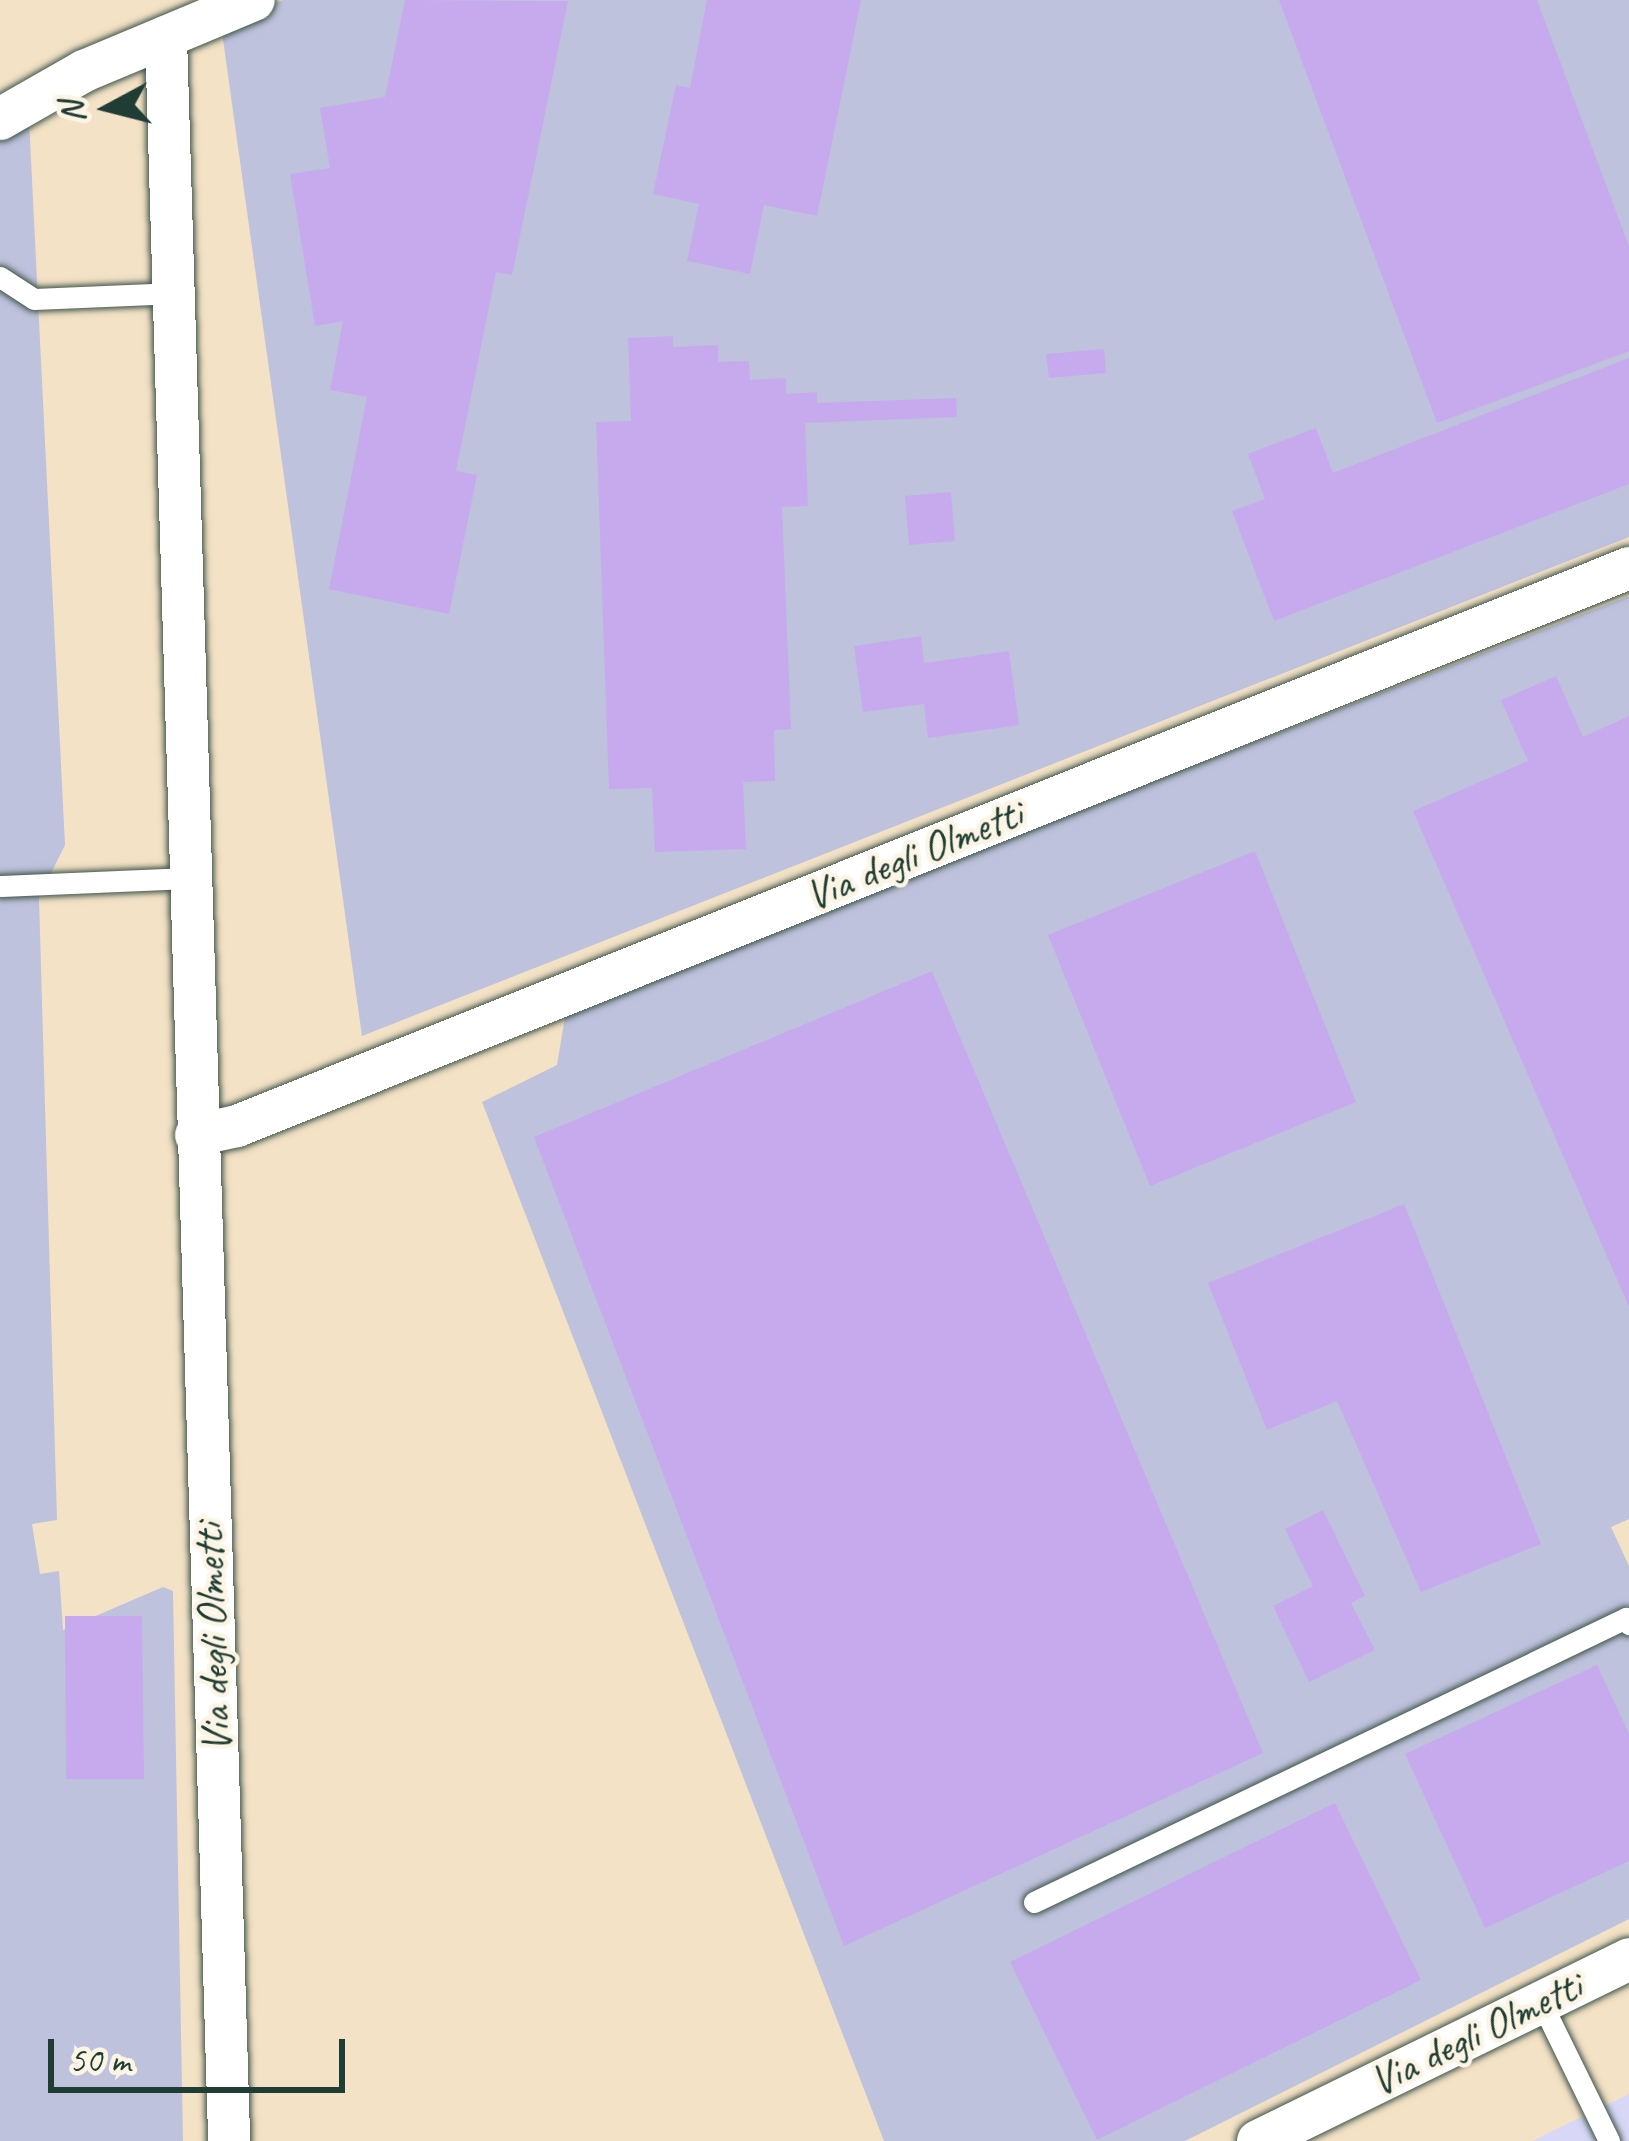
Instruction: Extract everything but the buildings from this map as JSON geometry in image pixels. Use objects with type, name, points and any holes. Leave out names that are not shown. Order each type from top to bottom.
[{"type":"street","points":[[0,119],[166,37],[254,0]]},
{"type":"street","name":"Via degli Olmetti","points":[[166,37],[229,2141]]},
{"type":"street","name":"Via degli Olmetti","points":[[196,1135],[237,1126],[1629,568]]},
{"type":"street","name":"Via degli Olmetti","points":[[1258,2141],[1629,1959]]},
{"type":"lane","points":[[0,277],[34,299],[176,293]]},
{"type":"lane","points":[[0,886],[190,878]]},
{"type":"lane","points":[[1034,1903],[1626,1618],[1629,1624]]},
{"type":"lane","points":[[1541,2002],[1609,2141]]},
{"type":"shaded area","points":[[283,0],[1629,0],[1629,537],[362,1036],[221,25]]},
{"type":"shaded area","points":[[29,119],[65,845],[39,898],[57,1520],[32,1524],[40,1574],[59,1571],[63,1630],[163,1587],[173,1591],[183,2141],[0,2141],[0,141]]},
{"type":"shaded area","points":[[1629,596],[1629,1519],[1611,1527],[1629,1566],[1629,1919],[1185,2141],[884,2141],[482,1102],[557,1065],[566,1011]]},
{"type":"shaded area","points":[[1629,2094],[1629,2141],[1532,2141]]}]
